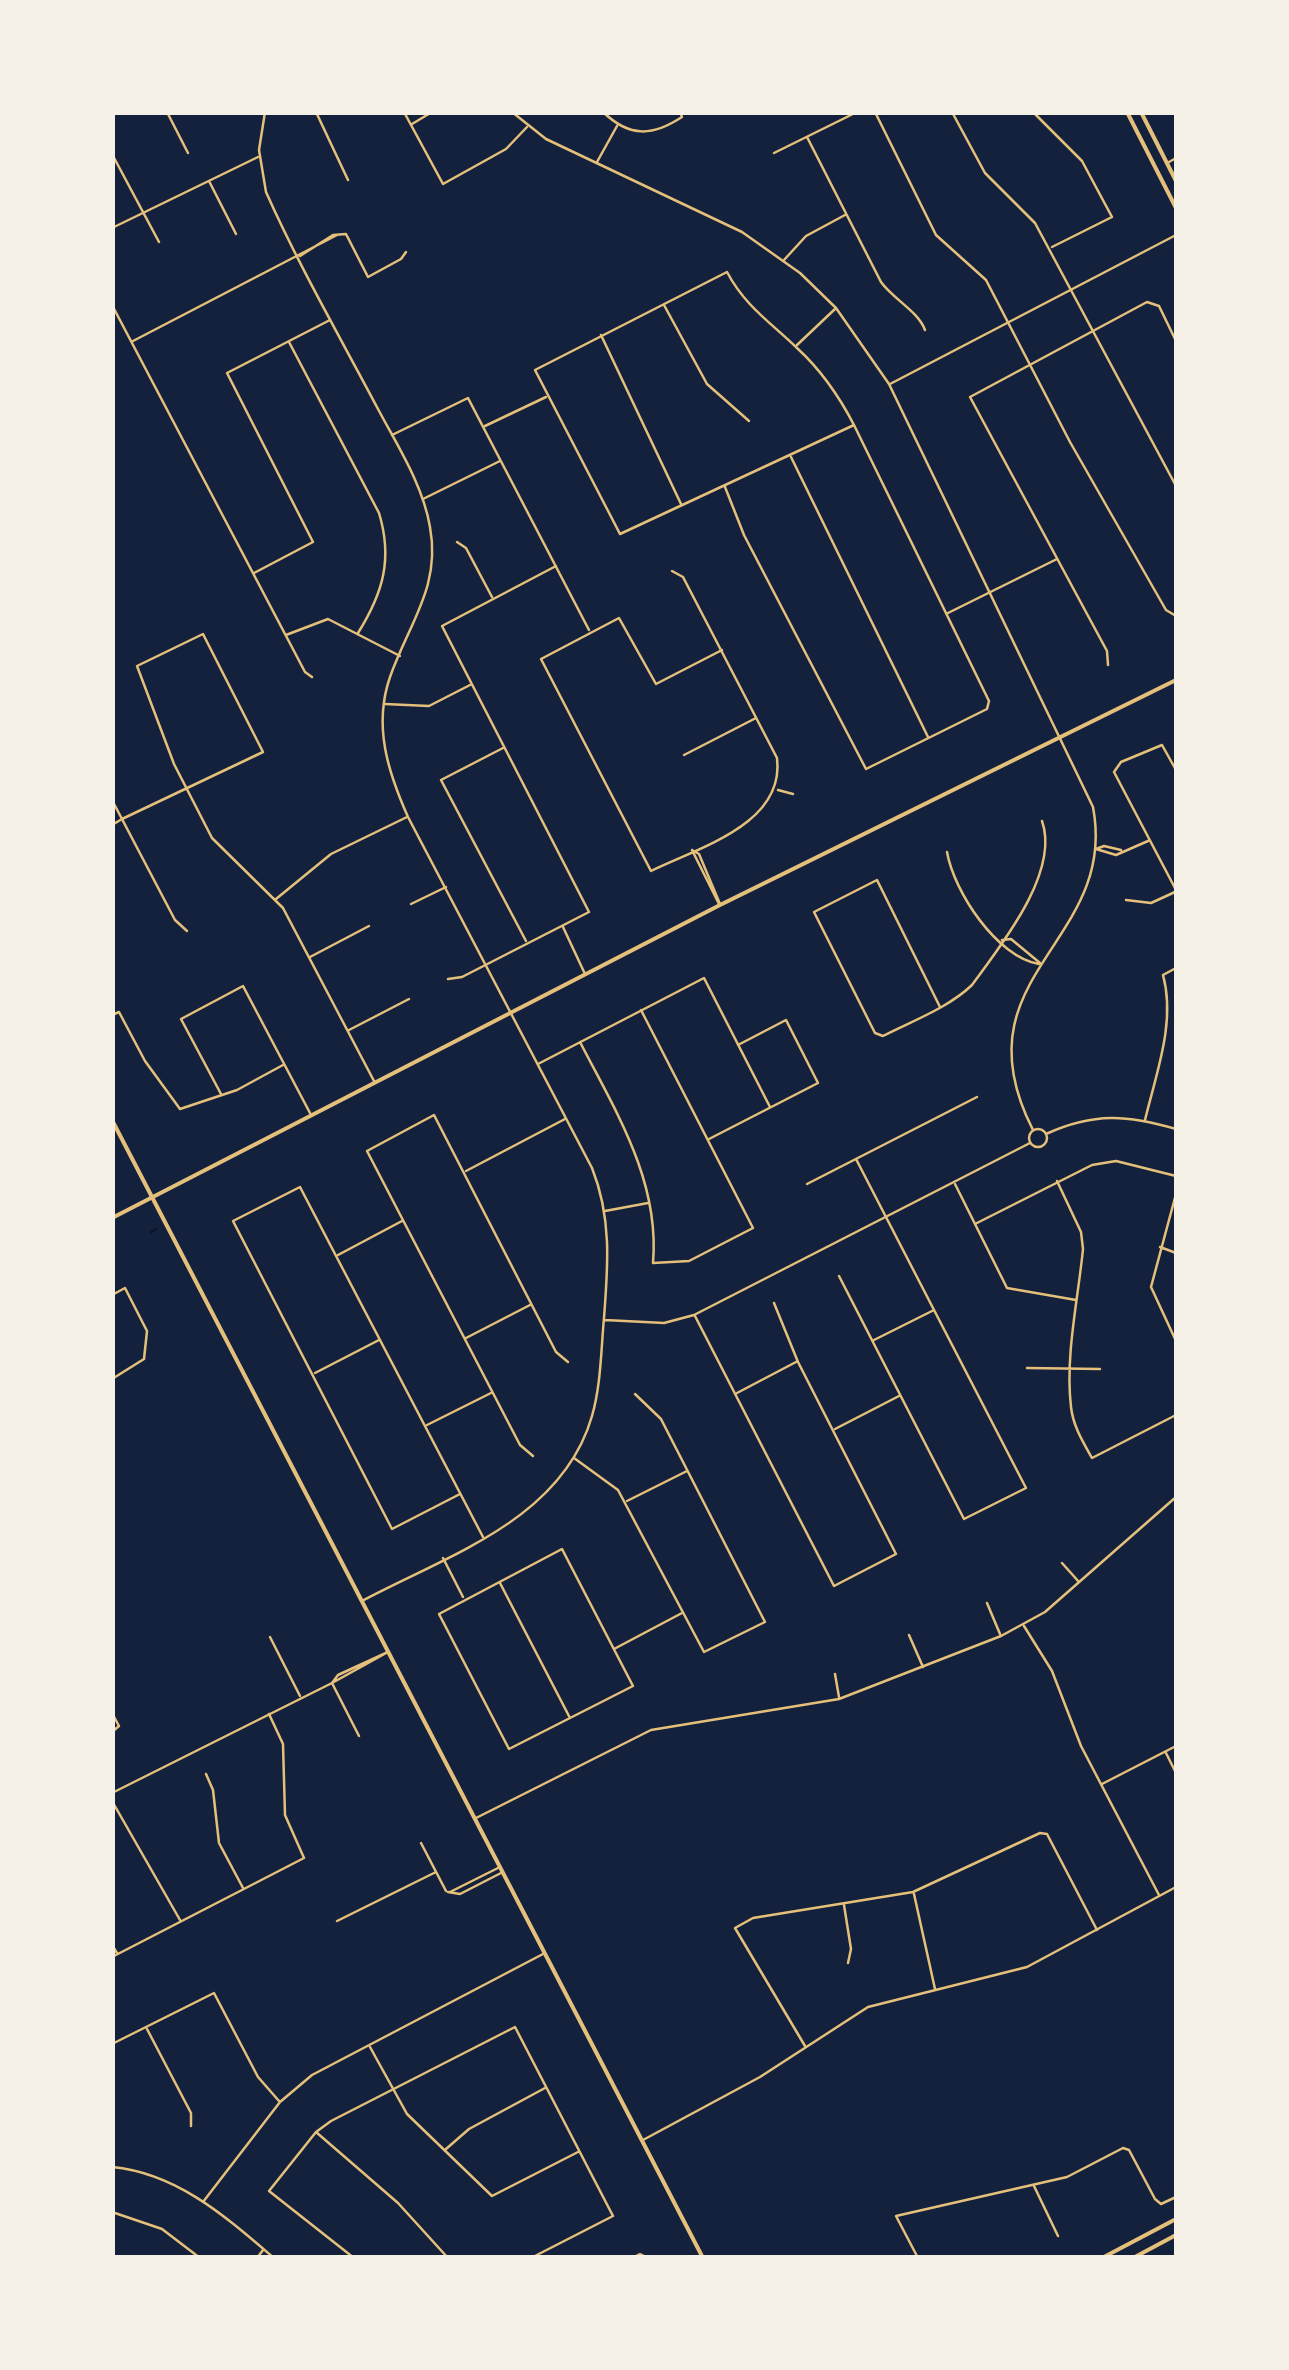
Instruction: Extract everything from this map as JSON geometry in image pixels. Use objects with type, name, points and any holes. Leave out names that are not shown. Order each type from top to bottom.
[{"type":"main road","points":[[1127,112],[1176,208]]},
{"type":"main road","points":[[1141,112],[1176,180]]},
{"type":"main road","points":[[112,1218],[720,905],[1176,680]]},
{"type":"main road","points":[[112,1120],[703,2258]]},
{"type":"main road","points":[[1102,2258],[1176,2220]]},
{"type":"main road","points":[[1133,2258],[1176,2235]]},
{"type":"street","points":[[112,116],[118,112]]},
{"type":"street","points":[[167,112],[188,153]]},
{"type":"street","points":[[266,112],[260,157],[266,192],[423,499],[433,545],[432,582],[400,656],[385,704],[383,747],[408,817],[592,1168],[605,1211],[608,1246],[594,1408],[574,1458],[543,1498],[483,1538],[362,1601]]},
{"type":"street","points":[[316,112],[348,180]]},
{"type":"street","points":[[404,112],[442,184],[506,149],[527,128]]},
{"type":"street","points":[[411,125],[432,112]]},
{"type":"street","points":[[512,112],[527,128],[730,225],[784,260],[836,308],[888,384],[1090,798],[1096,849],[1087,888],[1019,1002],[1009,1046],[1013,1084],[1033,1130],[1030,1143]]},
{"type":"street","points":[[603,112],[630,131],[655,133],[681,115]]},
{"type":"street","points":[[774,153],[857,112]]},
{"type":"street","points":[[874,112],[936,234],[976,267],[1174,616]]},
{"type":"street","points":[[952,112],[985,174],[1035,222],[1176,486]]},
{"type":"street","points":[[1034,112],[1082,161],[1112,217],[1049,249]]},
{"type":"street","points":[[597,162],[618,124]]},
{"type":"street","points":[[807,138],[881,282],[898,303],[922,321],[926,330]]},
{"type":"street","points":[[112,154],[159,242]]},
{"type":"street","points":[[112,228],[260,157]]},
{"type":"street","points":[[1168,163],[1176,158]]},
{"type":"street","points":[[208,180],[236,234]]},
{"type":"street","points":[[784,260],[806,236],[846,214]]},
{"type":"street","points":[[132,342],[337,235],[346,234],[368,277],[401,260],[406,252]]},
{"type":"street","points":[[888,384],[1176,235]]},
{"type":"street","points":[[724,487],[744,535],[866,768],[929,738],[989,706],[946,614],[854,425],[841,400],[796,347],[747,306],[726,272],[535,370],[620,534],[854,425]]},
{"type":"street","points":[[1108,666],[1107,651],[970,398],[1092,330],[1154,302],[1176,341]]},
{"type":"street","points":[[664,303],[707,384],[749,421]]},
{"type":"street","points":[[112,305],[252,574],[305,672],[312,677]]},
{"type":"street","points":[[796,347],[836,308]]},
{"type":"street","points":[[252,574],[313,542],[227,373],[331,320]]},
{"type":"street","points":[[600,334],[682,504]]},
{"type":"street","points":[[288,341],[379,513],[387,538],[382,587],[358,633]]},
{"type":"street","points":[[484,427],[547,396]]},
{"type":"street","points":[[392,436],[468,398],[590,632]]},
{"type":"street","points":[[790,455],[929,738]]},
{"type":"street","points":[[423,499],[501,460]]},
{"type":"street","points":[[457,542],[466,548],[493,598]]},
{"type":"street","points":[[946,614],[1056,559]]},
{"type":"street","points":[[448,978],[487,964],[589,912],[442,626],[556,566]]},
{"type":"street","points":[[672,571],[683,577],[722,650],[777,758],[776,790],[756,816],[650,870],[541,659],[620,618],[656,684],[722,650]]},
{"type":"street","points":[[286,634],[328,619],[400,656]]},
{"type":"street","points":[[112,825],[186,790],[263,752],[203,634],[137,666],[186,790],[212,838],[276,900],[374,1082]]},
{"type":"street","points":[[385,704],[428,706],[471,684]]},
{"type":"street","points":[[684,755],[757,718]]},
{"type":"street","points":[[1126,900],[1150,904],[1176,891],[1116,778],[1116,767],[1162,745],[1176,770]]},
{"type":"street","points":[[504,747],[441,780],[527,943]]},
{"type":"street","points":[[776,790],[793,794]]},
{"type":"street","points":[[112,800],[175,920],[187,931]]},
{"type":"street","points":[[276,900],[331,854],[408,817]]},
{"type":"street","points":[[940,1007],[876,880],[814,912],[878,1036],[940,1007],[972,986],[1040,876],[1048,839],[1042,821]]},
{"type":"street","points":[[1096,849],[1116,855],[1149,840]]},
{"type":"street","points":[[692,850],[711,878],[720,905]]},
{"type":"street","points":[[947,852],[950,869],[971,910],[1029,963],[1040,964]]},
{"type":"street","points":[[411,904],[446,887]]},
{"type":"street","points":[[562,925],[586,974]]},
{"type":"street","points":[[309,958],[369,926]]},
{"type":"street","points":[[1002,940],[1012,939],[1035,955],[1040,964]]},
{"type":"street","points":[[1145,1120],[1166,1027],[1168,997],[1163,975],[1176,968]]},
{"type":"street","points":[[538,1064],[704,978],[770,1107]]},
{"type":"street","points":[[220,1094],[181,1019],[243,986],[311,1115]]},
{"type":"street","points":[[348,1031],[409,999]]},
{"type":"street","points":[[580,1042],[633,1146],[651,1202],[654,1263],[690,1261],[753,1228],[641,1010]]},
{"type":"street","points":[[112,1015],[119,1012],[144,1061],[180,1109],[284,1064]]},
{"type":"street","points":[[707,1139],[818,1083],[786,1020],[738,1045]]},
{"type":"street","points":[[807,1184],[978,1097]]},
{"type":"street","points":[[533,1456],[520,1445],[367,1151],[434,1115],[556,1352],[568,1362]]},
{"type":"street","points":[[1033,1130],[1046,1134],[1096,1116],[1145,1120],[1176,1129]]},
{"type":"street","points":[[463,1172],[566,1119]]},
{"type":"street","points":[[604,1320],[664,1324],[694,1315],[1030,1143],[1044,1146],[1046,1134]]},
{"type":"street","points":[[840,1276],[964,1519],[1026,1488],[856,1158]]},
{"type":"street","points":[[974,1224],[1092,1165],[1116,1162],[1176,1176]]},
{"type":"street","points":[[1057,1181],[1082,1232],[1071,1369],[1073,1420],[1092,1458],[1176,1415]]},
{"type":"street","points":[[954,1182],[1007,1288],[1078,1300]]},
{"type":"street","points":[[460,1494],[392,1529],[233,1221],[300,1187],[483,1538]]},
{"type":"street","points":[[1176,1194],[1151,1288],[1176,1340]]},
{"type":"street","points":[[605,1211],[651,1202]]},
{"type":"street","points":[[336,1256],[403,1220]]},
{"type":"street","points":[[1160,1247],[1176,1252]]},
{"type":"street","points":[[112,1295],[125,1288],[147,1331],[144,1359],[112,1379]]},
{"type":"street","points":[[694,1315],[834,1586],[896,1554],[798,1362],[774,1303]]},
{"type":"street","points":[[465,1339],[531,1304]]},
{"type":"street","points":[[873,1341],[934,1310]]},
{"type":"street","points":[[312,1374],[380,1339]]},
{"type":"street","points":[[735,1394],[798,1362]]},
{"type":"street","points":[[1027,1368],[1100,1369]]},
{"type":"street","points":[[424,1426],[493,1392]]},
{"type":"street","points":[[574,1458],[604,1476],[626,1502],[704,1652],[765,1622],[661,1419],[635,1394]]},
{"type":"street","points":[[832,1430],[900,1396]]},
{"type":"street","points":[[626,1502],[689,1470]]},
{"type":"street","points":[[475,1819],[651,1730],[839,1699],[1001,1636],[1024,1625],[1080,1583],[1176,1497]]},
{"type":"street","points":[[562,1549],[634,1686],[509,1748],[438,1614],[499,1582],[562,1549]]},
{"type":"street","points":[[442,1558],[464,1600]]},
{"type":"street","points":[[1062,1563],[1080,1583]]},
{"type":"street","points":[[499,1582],[571,1718]]},
{"type":"street","points":[[987,1603],[1001,1636]]},
{"type":"street","points":[[614,1649],[683,1612]]},
{"type":"street","points":[[1024,1625],[1052,1671],[1080,1746],[1160,1896]]},
{"type":"street","points":[[909,1635],[924,1668]]},
{"type":"street","points":[[270,1637],[301,1697]]},
{"type":"street","points":[[112,1794],[388,1652]]},
{"type":"street","points":[[834,1674],[839,1699]]},
{"type":"street","points":[[332,1683],[359,1736]]},
{"type":"street","points":[[112,1714],[119,1726],[112,1732]]},
{"type":"street","points":[[112,1944],[115,1955],[304,1858],[286,1816],[283,1744],[269,1714]]},
{"type":"street","points":[[1101,1785],[1176,1746]]},
{"type":"street","points":[[1165,1752],[1176,1773]]},
{"type":"street","points":[[206,1774],[213,1790],[220,1843],[244,1890]]},
{"type":"street","points":[[112,1801],[181,1922]]},
{"type":"street","points":[[806,2047],[735,1928],[753,1918],[913,1892],[1040,1832],[1047,1834],[1097,1930]]},
{"type":"street","points":[[422,1843],[448,1892],[460,1894],[501,1870]]},
{"type":"street","points":[[448,1892],[501,1870]]},
{"type":"street","points":[[336,1921],[436,1872]]},
{"type":"street","points":[[472,1882],[475,1887]]},
{"type":"street","points":[[642,2140],[806,2047],[868,2007],[1027,1967],[1176,1887]]},
{"type":"street","points":[[913,1892],[935,1989]]},
{"type":"street","points":[[844,1904],[851,1949],[848,1963]]},
{"type":"street","points":[[203,2202],[280,2102],[312,2076],[545,1954]]},
{"type":"street","points":[[112,2044],[214,1993],[258,2077],[280,2102]]},
{"type":"street","points":[[146,2027],[190,2113],[191,2126]]},
{"type":"street","points":[[354,2258],[269,2191],[316,2132],[515,2027],[613,2216],[531,2258]]},
{"type":"street","points":[[369,2045],[407,2114],[492,2196],[580,2151]]},
{"type":"street","points":[[444,2150],[468,2129],[547,2088]]},
{"type":"street","points":[[316,2132],[398,2202],[448,2258]]},
{"type":"street","points":[[918,2258],[896,2216],[1067,2177],[1123,2148],[1129,2150],[1161,2204],[1176,2197]]},
{"type":"street","points":[[112,2166],[156,2175],[203,2202],[274,2258]]},
{"type":"street","points":[[1034,2184],[1058,2236]]},
{"type":"street","points":[[112,2212],[162,2229],[200,2258]]},
{"type":"street","points":[[256,2258],[264,2249]]},
{"type":"street","points":[[632,2258],[645,2256]]},
{"type":"waterway","points":[[151,1232],[156,1229]]}]
